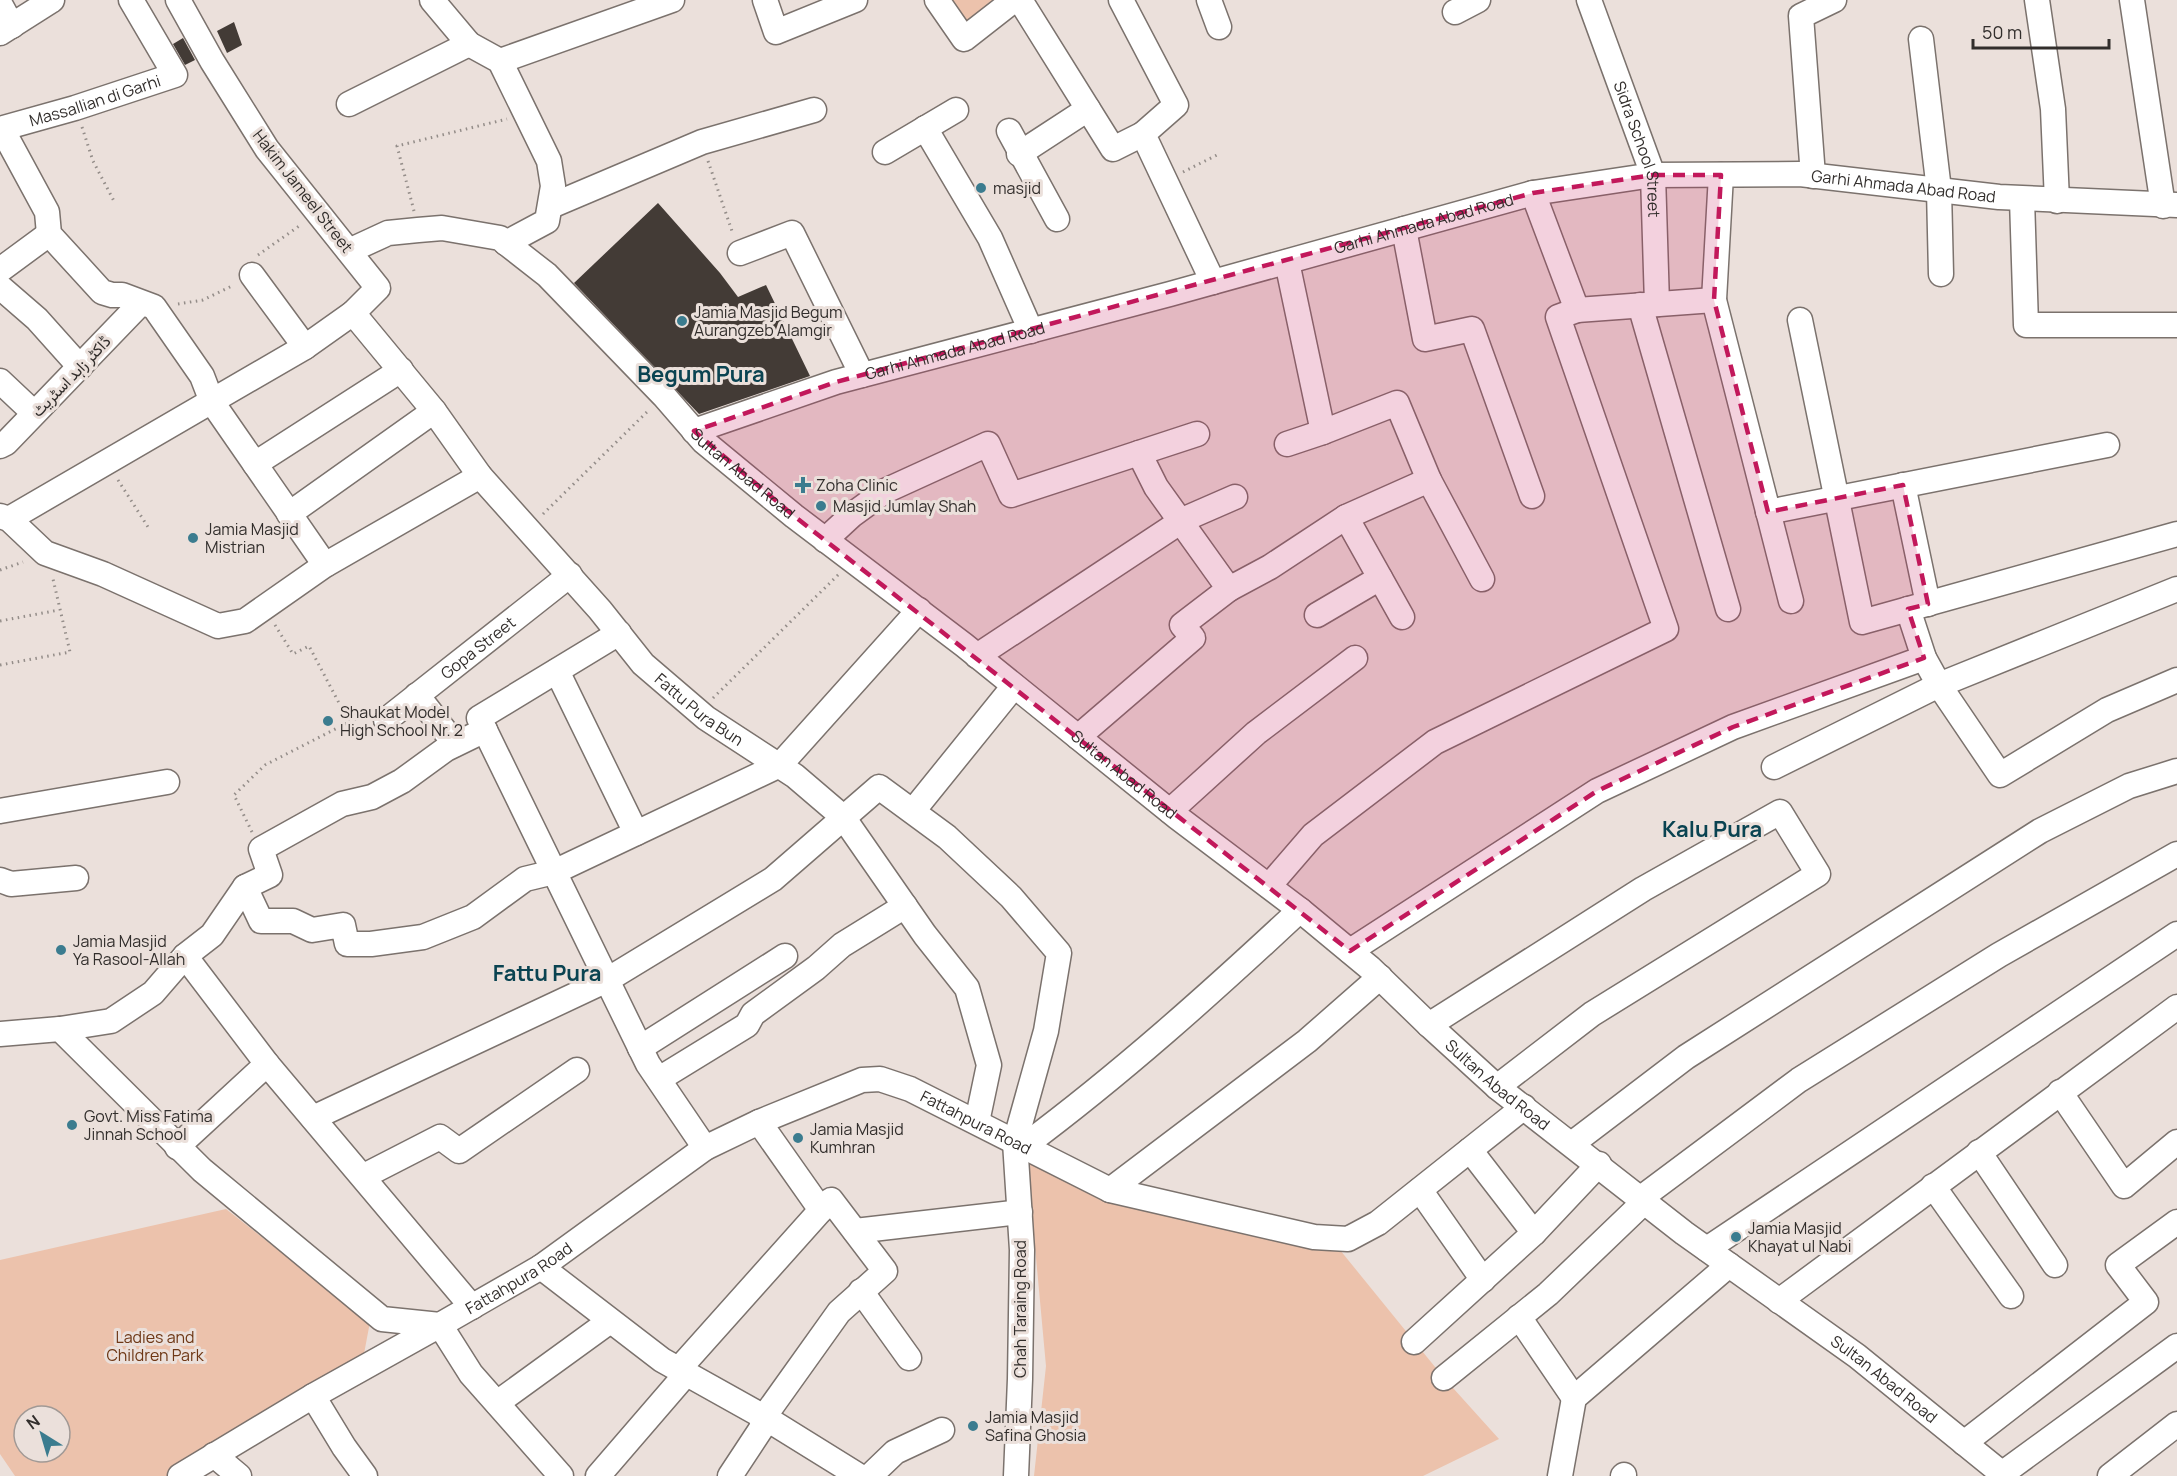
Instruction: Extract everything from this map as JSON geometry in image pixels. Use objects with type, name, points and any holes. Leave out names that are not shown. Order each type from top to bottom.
[{"type":"street","points":[[0,4],[6,30],[52,0]]},
{"type":"street","name":"Massallian di Garhi","points":[[1,129],[75,108],[175,75],[131,0]]},
{"type":"street","name":"Hakim Jameel Street","points":[[178,0],[212,61],[267,149],[378,288],[353,313]]},
{"type":"street","points":[[349,251],[388,233],[442,228],[500,238],[506,243],[547,221],[553,186],[549,161],[500,61],[470,44],[432,0]]},
{"type":"street","points":[[500,61],[672,0]]},
{"type":"street","points":[[765,0],[776,32],[855,0]]},
{"type":"street","points":[[937,0],[964,39],[1014,0]]},
{"type":"street","points":[[1020,0],[1113,149],[1143,134],[1176,105],[1121,0]]},
{"type":"street","points":[[1209,0],[1219,27]]},
{"type":"street","points":[[1455,12],[1478,0]]},
{"type":"street","name":"Sidra School Street","points":[[1589,0],[1653,174],[1649,305],[1728,609]]},
{"type":"street","points":[[1813,176],[1801,16],[1834,0]]},
{"type":"street","points":[[2037,0],[2053,109],[2057,201]]},
{"type":"street","points":[[2132,0],[2170,206]]},
{"type":"street","points":[[1921,39],[1939,190],[1941,274]]},
{"type":"street","points":[[349,104],[470,44]]},
{"type":"street","points":[[175,75],[212,61]]},
{"type":"street","points":[[1019,154],[1088,109]]},
{"type":"street","points":[[551,206],[702,142],[814,110]]},
{"type":"street","points":[[885,152],[956,110]]},
{"type":"street","points":[[925,128],[990,238],[1031,331]]},
{"type":"street","points":[[1,129],[47,212],[49,234],[102,292],[112,296],[122,295],[154,308],[202,376],[212,402],[325,565]]},
{"type":"street","points":[[1009,131],[1019,154],[1057,219]]},
{"type":"street","points":[[1143,134],[1213,282]]},
{"type":"street","name":"Garhi Ahmada Abad Road","points":[[694,431],[862,375],[1287,262],[1533,193],[1653,174],[1813,176],[2022,199],[2170,206]]},
{"type":"street","points":[[1721,175],[1714,300],[1791,602]]},
{"type":"street","points":[[1533,193],[1577,310]]},
{"type":"street","points":[[2022,199],[2026,325],[2177,325]]},
{"type":"street","points":[[1404,229],[1425,339],[1472,329],[1532,496]]},
{"type":"street","points":[[740,253],[792,233],[862,375]]},
{"type":"street","points":[[0,270],[49,234]]},
{"type":"street","name":"Sultan Abad Road","points":[[506,243],[547,275],[664,396],[703,441],[825,540],[919,610],[1170,811],[1300,910],[1380,977],[1429,1026],[1497,1087],[1573,1143],[1707,1249],[1857,1356],[2002,1475]]},
{"type":"street","points":[[1287,262],[1323,432]]},
{"type":"street","points":[[252,275],[305,347]]},
{"type":"street","points":[[0,287],[37,319],[80,367]]},
{"type":"street","points":[[1269,886],[1313,835],[1435,742],[1666,629],[1558,317],[1577,310],[1714,300]]},
{"type":"street","name":"ڈاکٹر زاہد اسٹریٹ","points":[[0,446],[6,443],[140,304]]},
{"type":"street","points":[[353,313],[305,347],[212,402],[107,463],[5,518],[45,553],[103,574],[218,626],[244,621],[325,565],[480,476]]},
{"type":"street","name":"Fattu Pura Bun","points":[[353,313],[434,411],[480,476],[529,528],[644,664],[699,712],[780,765],[843,817],[905,906],[967,988],[989,1065],[977,1122]]},
{"type":"street","points":[[1800,320],[1862,622],[2177,534]]},
{"type":"street","points":[[255,464],[401,370]]},
{"type":"street","points":[[0,381],[34,413]]},
{"type":"street","points":[[1287,444],[1396,403],[1429,480],[1482,579]]},
{"type":"street","points":[[289,514],[434,411]]},
{"type":"street","points":[[825,540],[852,515],[885,491],[988,444],[1011,495],[1197,434]]},
{"type":"street","points":[[1768,512],[2107,445]]},
{"type":"street","points":[[1139,453],[1156,488],[1229,589]]},
{"type":"street","points":[[1078,737],[1193,638],[1182,625],[1229,589],[1270,567],[1346,517],[1429,480]]},
{"type":"street","points":[[1903,485],[1924,658],[1939,685],[2000,775],[2107,710],[2177,680]]},
{"type":"street","points":[[978,656],[1180,521],[1234,497]]},
{"type":"street","points":[[1346,517],[1402,617]]},
{"type":"street","name":"Gopa Street","points":[[386,720],[570,575]]},
{"type":"street","points":[[1317,615],[1380,578]]},
{"type":"street","points":[[1774,767],[1939,685],[2177,589]]},
{"type":"street","points":[[244,887],[261,921],[293,921],[312,930],[343,925],[347,944],[371,944],[423,937],[473,917],[525,879],[554,872],[780,765],[919,610]]},
{"type":"street","points":[[619,633],[479,718],[640,1048],[705,1148]]},
{"type":"street","points":[[1170,811],[1256,733],[1356,658]]},
{"type":"street","points":[[1350,951],[1597,791],[1733,727],[1924,658]]},
{"type":"street","points":[[557,671],[636,833]]},
{"type":"street","points":[[313,1118],[607,980],[773,879],[879,787],[913,812],[1014,686]]},
{"type":"street","points":[[417,695],[455,744]]},
{"type":"street","points":[[0,1034],[60,1029],[111,1021],[153,993],[185,956],[212,935],[244,887],[270,875],[261,849],[342,804],[372,797],[402,781],[455,744],[485,729]]},
{"type":"street","points":[[1573,1143],[1686,1057],[2040,831],[2129,786],[2177,772]]},
{"type":"street","points":[[0,811],[167,782]]},
{"type":"street","name":"Chah Taraing Road","points":[[913,812],[948,837],[1011,897],[1059,953],[1046,1031],[1020,1144],[1020,1379],[1016,1476]]},
{"type":"street","points":[[1429,1026],[1642,889],[1780,812],[1818,874],[1592,1014],[1497,1087]]},
{"type":"street","points":[[1444,1378],[1548,1294],[1643,1200],[1799,1080],[1999,955],[2177,854]]},
{"type":"street","points":[[0,880],[11,884],[76,878]]},
{"type":"street","points":[[659,1079],[747,1025],[753,1014],[816,968],[842,945],[905,906]]},
{"type":"street","points":[[1020,1144],[1094,1094],[1176,1024],[1300,910]]},
{"type":"street","points":[[1707,1249],[2177,934]]},
{"type":"street","points":[[185,956],[267,1064],[364,1176],[472,1307]]},
{"type":"street","points":[[640,1048],[785,956]]},
{"type":"street","points":[[1110,1190],[1307,1041],[1380,977]]},
{"type":"street","points":[[1779,1300],[2177,1007]]},
{"type":"street","points":[[60,1029],[177,1147],[382,1319],[440,1325],[471,1374],[561,1476]]},
{"type":"street","points":[[177,1147],[267,1064]]},
{"type":"street","points":[[364,1176],[440,1137],[459,1151],[577,1070]]},
{"type":"street","name":"Fattahpura Road","points":[[180,1476],[313,1396],[541,1267],[705,1148],[759,1122],[861,1080],[880,1079],[910,1089],[1110,1190],[1314,1237],[1348,1239],[1378,1223],[1524,1107]]},
{"type":"street","points":[[2060,1092],[2124,1186],[2177,1142]]},
{"type":"street","points":[[759,1122],[821,1210]]},
{"type":"street","points":[[1470,1150],[1534,1233]]},
{"type":"street","points":[[1979,1152],[2055,1265]]},
{"type":"street","points":[[1414,1341],[1534,1233],[1599,1164]]},
{"type":"street","points":[[1933,1186],[2011,1296]]},
{"type":"street","points":[[1420,1190],[1483,1280]]},
{"type":"street","points":[[598,1476],[682,1372],[831,1200],[885,1271],[839,1312],[765,1417],[761,1429],[730,1476]]},
{"type":"street","points":[[855,1232],[1020,1212]]},
{"type":"street","points":[[1964,1443],[2146,1302],[2118,1265],[2177,1222]]},
{"type":"street","points":[[1560,1476],[1574,1398],[1729,1265]]},
{"type":"street","points":[[541,1267],[610,1321],[682,1372],[765,1417],[859,1476]]},
{"type":"street","points":[[861,1291],[909,1358]]},
{"type":"street","points":[[1519,1317],[1574,1398]]},
{"type":"street","points":[[377,1361],[382,1319]]},
{"type":"street","points":[[497,1403],[610,1321]]},
{"type":"street","points":[[2002,1475],[2177,1346]]},
{"type":"street","points":[[313,1396],[344,1447],[365,1476]]},
{"type":"street","points":[[2110,1476],[2177,1424]]},
{"type":"street","points":[[870,1476],[895,1452],[942,1430]]},
{"type":"street","points":[[214,1455],[239,1476]]},
{"type":"path","points":[[75,108],[93,161],[116,203]]},
{"type":"path","points":[[418,230],[398,146],[526,114]]},
{"type":"path","points":[[702,142],[740,253]]},
{"type":"path","points":[[1165,180],[1217,155]]},
{"type":"path","points":[[529,528],[664,396]]},
{"type":"path","points":[[107,463],[148,526]]},
{"type":"path","points":[[0,570],[45,553]]},
{"type":"path","points":[[699,712],[853,560]]},
{"type":"path","points":[[0,665],[70,652],[53,577]]},
{"type":"path","points":[[265,608],[293,654],[309,646],[349,722]]},
{"type":"path","points":[[0,621],[59,610]]},
{"type":"path","points":[[261,849],[234,795],[265,765],[349,722],[379,709],[386,720]]},
{"type":"highlighted area","points":[[1653,175],[1721,175],[1714,300],[1768,512],[1903,485],[1928,604],[1908,609],[1924,658],[1733,727],[1597,791],[1350,951],[794,516],[694,431],[836,382],[1533,193]]},
{"type":"green space","points":[[935,0],[1013,0],[964,39]]},
{"type":"green space","points":[[1027,1160],[1099,1199],[1340,1250],[1444,1378],[1499,1439],[1423,1476],[1034,1476],[1046,1366]]},
{"type":"green space","name":"Ladies and Children Park","points":[[226,1209],[370,1322],[363,1359],[171,1476],[15,1476],[0,1454],[0,1260]]},
{"type":"building","points":[[234,22],[242,45],[227,53],[217,31]]},
{"type":"building","points":[[183,38],[195,60],[185,65],[173,44]]},
{"type":"building","points":[[658,203],[720,273],[738,297],[766,285],[810,376],[699,414],[574,283]]},
{"type":"place","name":"masjid","points":[[981,188]]},
{"type":"place","name":"Jamia Masjid Begum Aurangzeb Alamgir","points":[[682,321]]},
{"type":"place","name":"Zoha Clinic","points":[[803,485]]},
{"type":"place","name":"Masjid Jumlay Shah","points":[[821,506]]},
{"type":"place","name":"Jamia Masjid Mistrian","points":[[193,538]]},
{"type":"place","name":"Shaukat Model High School Nr. 2","points":[[328,721]]},
{"type":"place","name":"Jamia Masjid Ya Rasool-Allah","points":[[61,950]]},
{"type":"place","name":"Govt. Miss Fatima Jinnah School","points":[[72,1125]]},
{"type":"place","name":"Jamia Masjid Kumhran","points":[[798,1138]]},
{"type":"place","name":"Jamia Masjid Khayat ul Nabi","points":[[1736,1237]]},
{"type":"place","name":"Jamia Masjid Safina Ghosia","points":[[973,1426]]},
{"type":"district","name":"Begum Pura","points":[[701,374]]},
{"type":"district","name":"Kalu Pura","points":[[1712,829]]},
{"type":"district","name":"Fattu Pura","points":[[547,973]]}]
